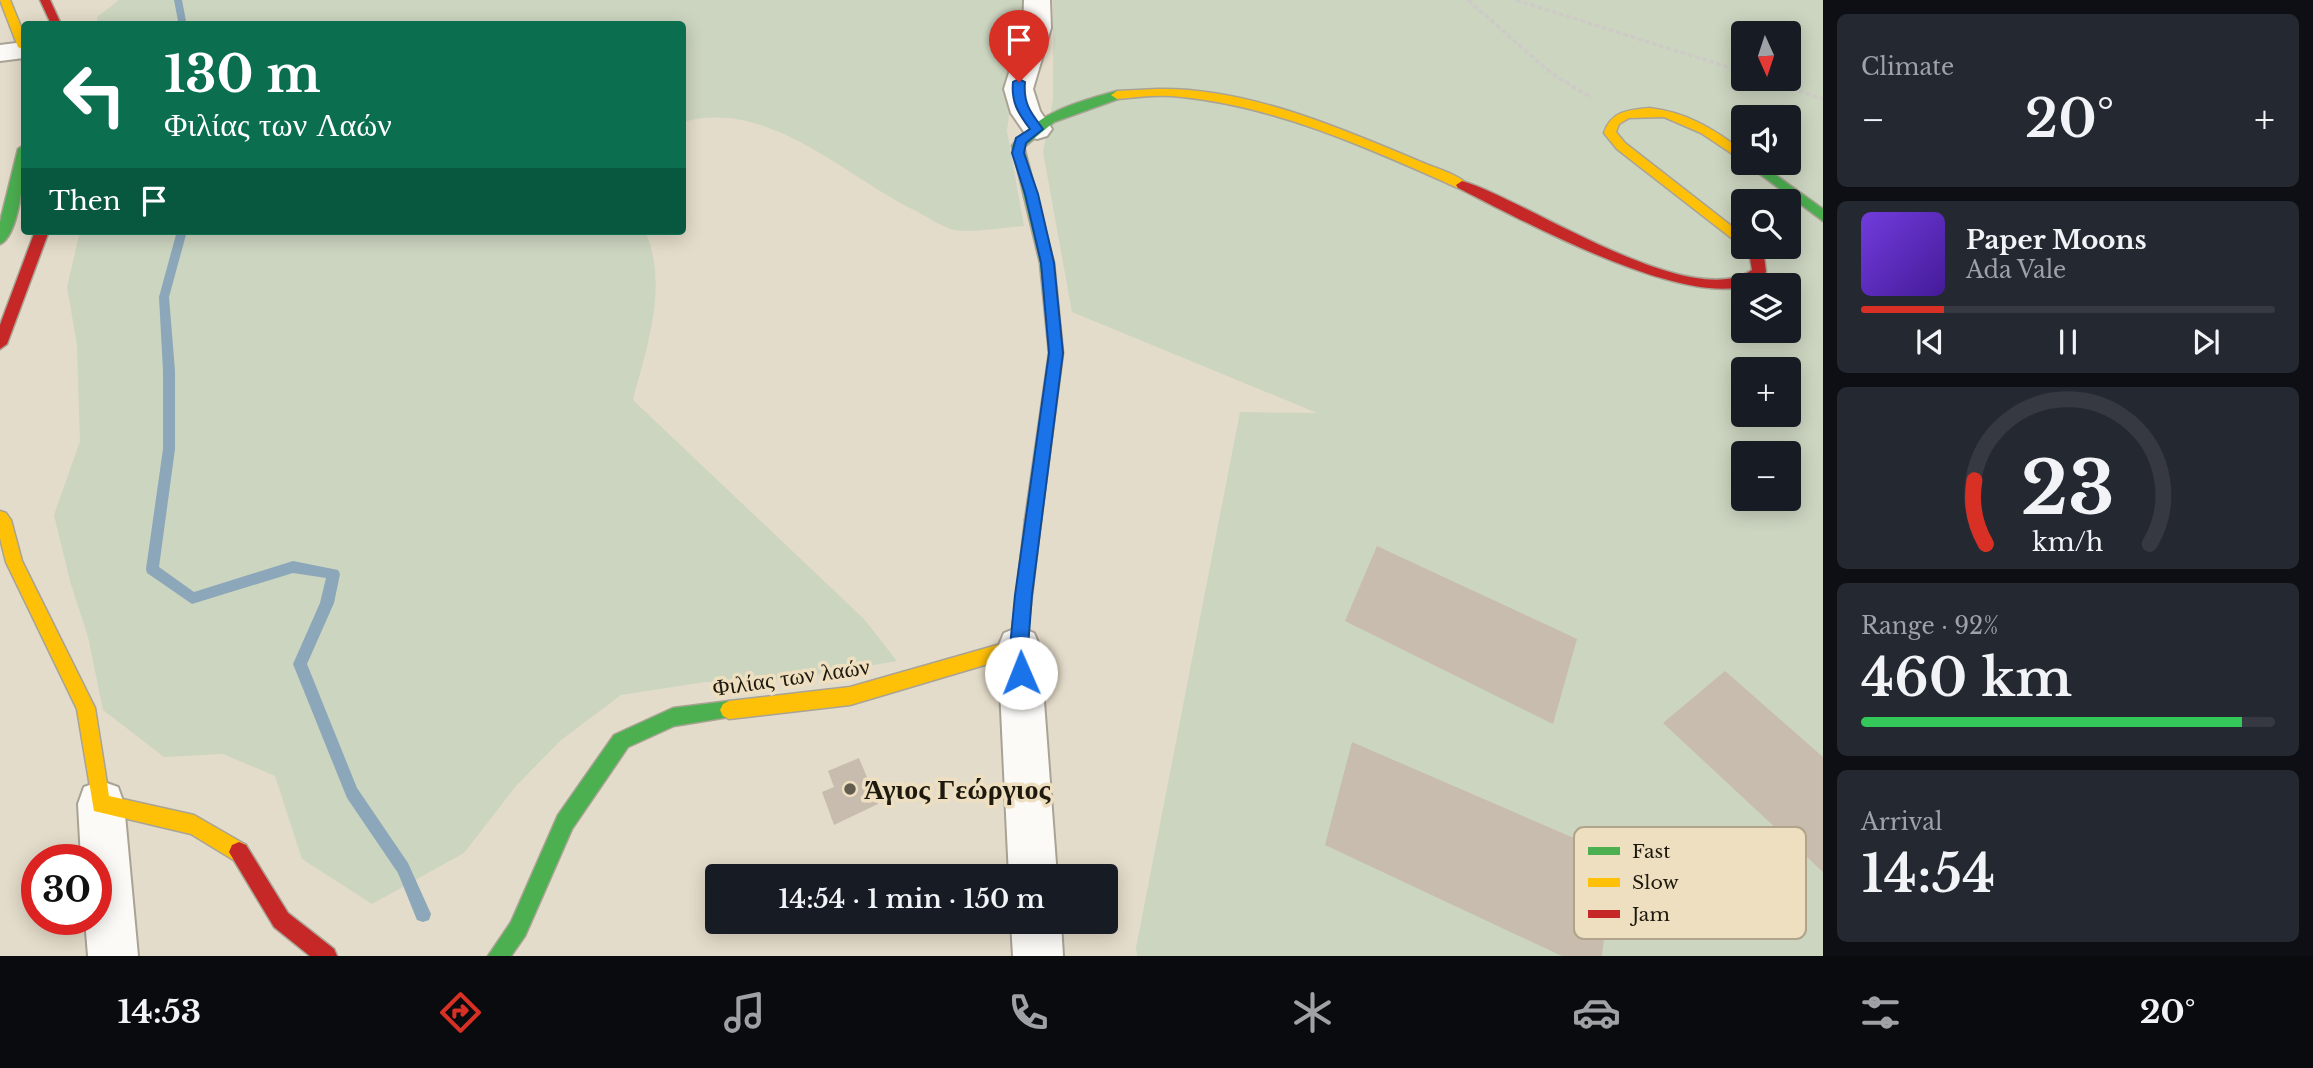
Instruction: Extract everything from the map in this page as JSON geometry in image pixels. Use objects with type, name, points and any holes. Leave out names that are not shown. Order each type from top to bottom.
[{"type":"street","points":[[45,0],[56,21]]},
{"type":"street","points":[[1037,0],[1037,28],[1019,82],[1018,97],[1024,113],[1037,129]]},
{"type":"street","points":[[9,2],[21,39]]},
{"type":"street","points":[[0,53],[21,49]]},
{"type":"street","points":[[1033,864],[1019,647],[1023,595],[1056,353],[1047,263],[1031,194],[1018,153],[1021,141],[1082,103],[1106,95],[1188,93],[1252,104],[1392,154],[1618,257],[1680,278],[1714,285],[1739,285],[1759,272],[1757,259]]},
{"type":"street","points":[[1731,148],[1697,122],[1671,113],[1644,110],[1620,115],[1612,124],[1610,133],[1621,146],[1731,233]]},
{"type":"street","points":[[0,239],[10,213],[21,163]]},
{"type":"street","points":[[1767,175],[1823,216]]},
{"type":"street","points":[[0,344],[41,235]]},
{"type":"street","points":[[0,518],[5,525],[7,559],[86,708],[102,804],[113,956]]},
{"type":"street","name":"Φιλίας των λαών","points":[[498,956],[519,929],[565,822],[621,741],[673,717],[850,696],[1019,647]]},
{"type":"street","points":[[102,804],[194,825],[237,849],[281,920],[327,956]]},
{"type":"street","points":[[1037,934],[1038,956]]},
{"type":"path","points":[[1468,0],[1551,73],[1620,115]]},
{"type":"path","points":[[1516,0],[1731,68]]},
{"type":"path","points":[[1799,91],[1823,99]]},
{"type":"green space","points":[[119,0],[1030,0],[1014,74],[1007,131],[1024,226],[954,230],[889,196],[805,144],[776,130],[746,121],[715,117],[686,122],[686,21],[98,21],[97,17]]},
{"type":"green space","points":[[1053,0],[1823,0],[1823,956],[1137,956],[1136,948],[1240,412],[1317,413],[1072,312],[1043,152],[1053,100]]},
{"type":"green space","points":[[79,235],[646,235],[652,252],[655,294],[649,337],[633,400],[864,619],[897,661],[781,681],[705,682],[621,695],[561,740],[516,786],[464,853],[372,904],[302,859],[275,776],[223,754],[164,757],[103,710],[88,637],[70,581],[54,515],[80,441],[77,345],[67,287]]},
{"type":"building","points":[[1377,546],[1577,639],[1553,724],[1345,621]]},
{"type":"building","points":[[1725,671],[1823,757],[1823,872],[1806,856],[1806,827],[1775,827],[1663,723]]},
{"type":"building","points":[[1352,742],[1574,838],[1574,939],[1604,939],[1602,956],[1562,956],[1325,845]]},
{"type":"building","name":"Άγιος Γεώργιος","points":[[859,758],[878,804],[834,825],[822,792],[834,787],[828,771]]},
{"type":"waterway","points":[[178,0],[182,21]]},
{"type":"waterway","points":[[181,235],[164,297],[169,371],[169,449],[152,569],[192,598],[293,567],[333,574],[327,603],[300,664],[352,793],[403,868],[423,914]]},
{"type":"traffic: fast","points":[[1033,520],[1056,353],[1047,263],[1018,146],[1038,127],[1050,120],[1117,95]]},
{"type":"traffic: fast","points":[[0,239],[10,213],[21,163]]},
{"type":"traffic: fast","points":[[1767,175],[1823,216]]},
{"type":"traffic: fast","points":[[498,956],[518,929],[565,822],[621,741],[673,717],[729,710]]},
{"type":"traffic: slow","points":[[5,0],[21,40]]},
{"type":"traffic: slow","points":[[1117,95],[1182,93],[1255,106],[1360,141],[1462,185]]},
{"type":"traffic: slow","points":[[1731,148],[1692,123],[1664,113],[1624,115],[1615,121],[1610,133],[1621,146],[1731,233]]},
{"type":"traffic: slow","points":[[0,518],[5,525],[14,562],[86,708],[101,804],[194,825],[239,852]]},
{"type":"traffic: slow","points":[[729,710],[850,696],[1019,647],[1033,520]]},
{"type":"traffic: jam","points":[[45,0],[55,21]]},
{"type":"traffic: jam","points":[[1462,185],[1597,249],[1673,277],[1706,284],[1735,284],[1759,272],[1757,259]]},
{"type":"traffic: jam","points":[[0,344],[41,235]]},
{"type":"traffic: jam","points":[[239,852],[281,920],[327,956]]},
{"type":"place","name":"Άγιος Γεώργιος","points":[[850,789]]},
{"type":"route","points":[[1019,82],[1018,97],[1024,113],[1037,129],[1021,141],[1018,153],[1031,194],[1047,263],[1056,353],[1023,595],[1019,647],[1021,673]]}]
